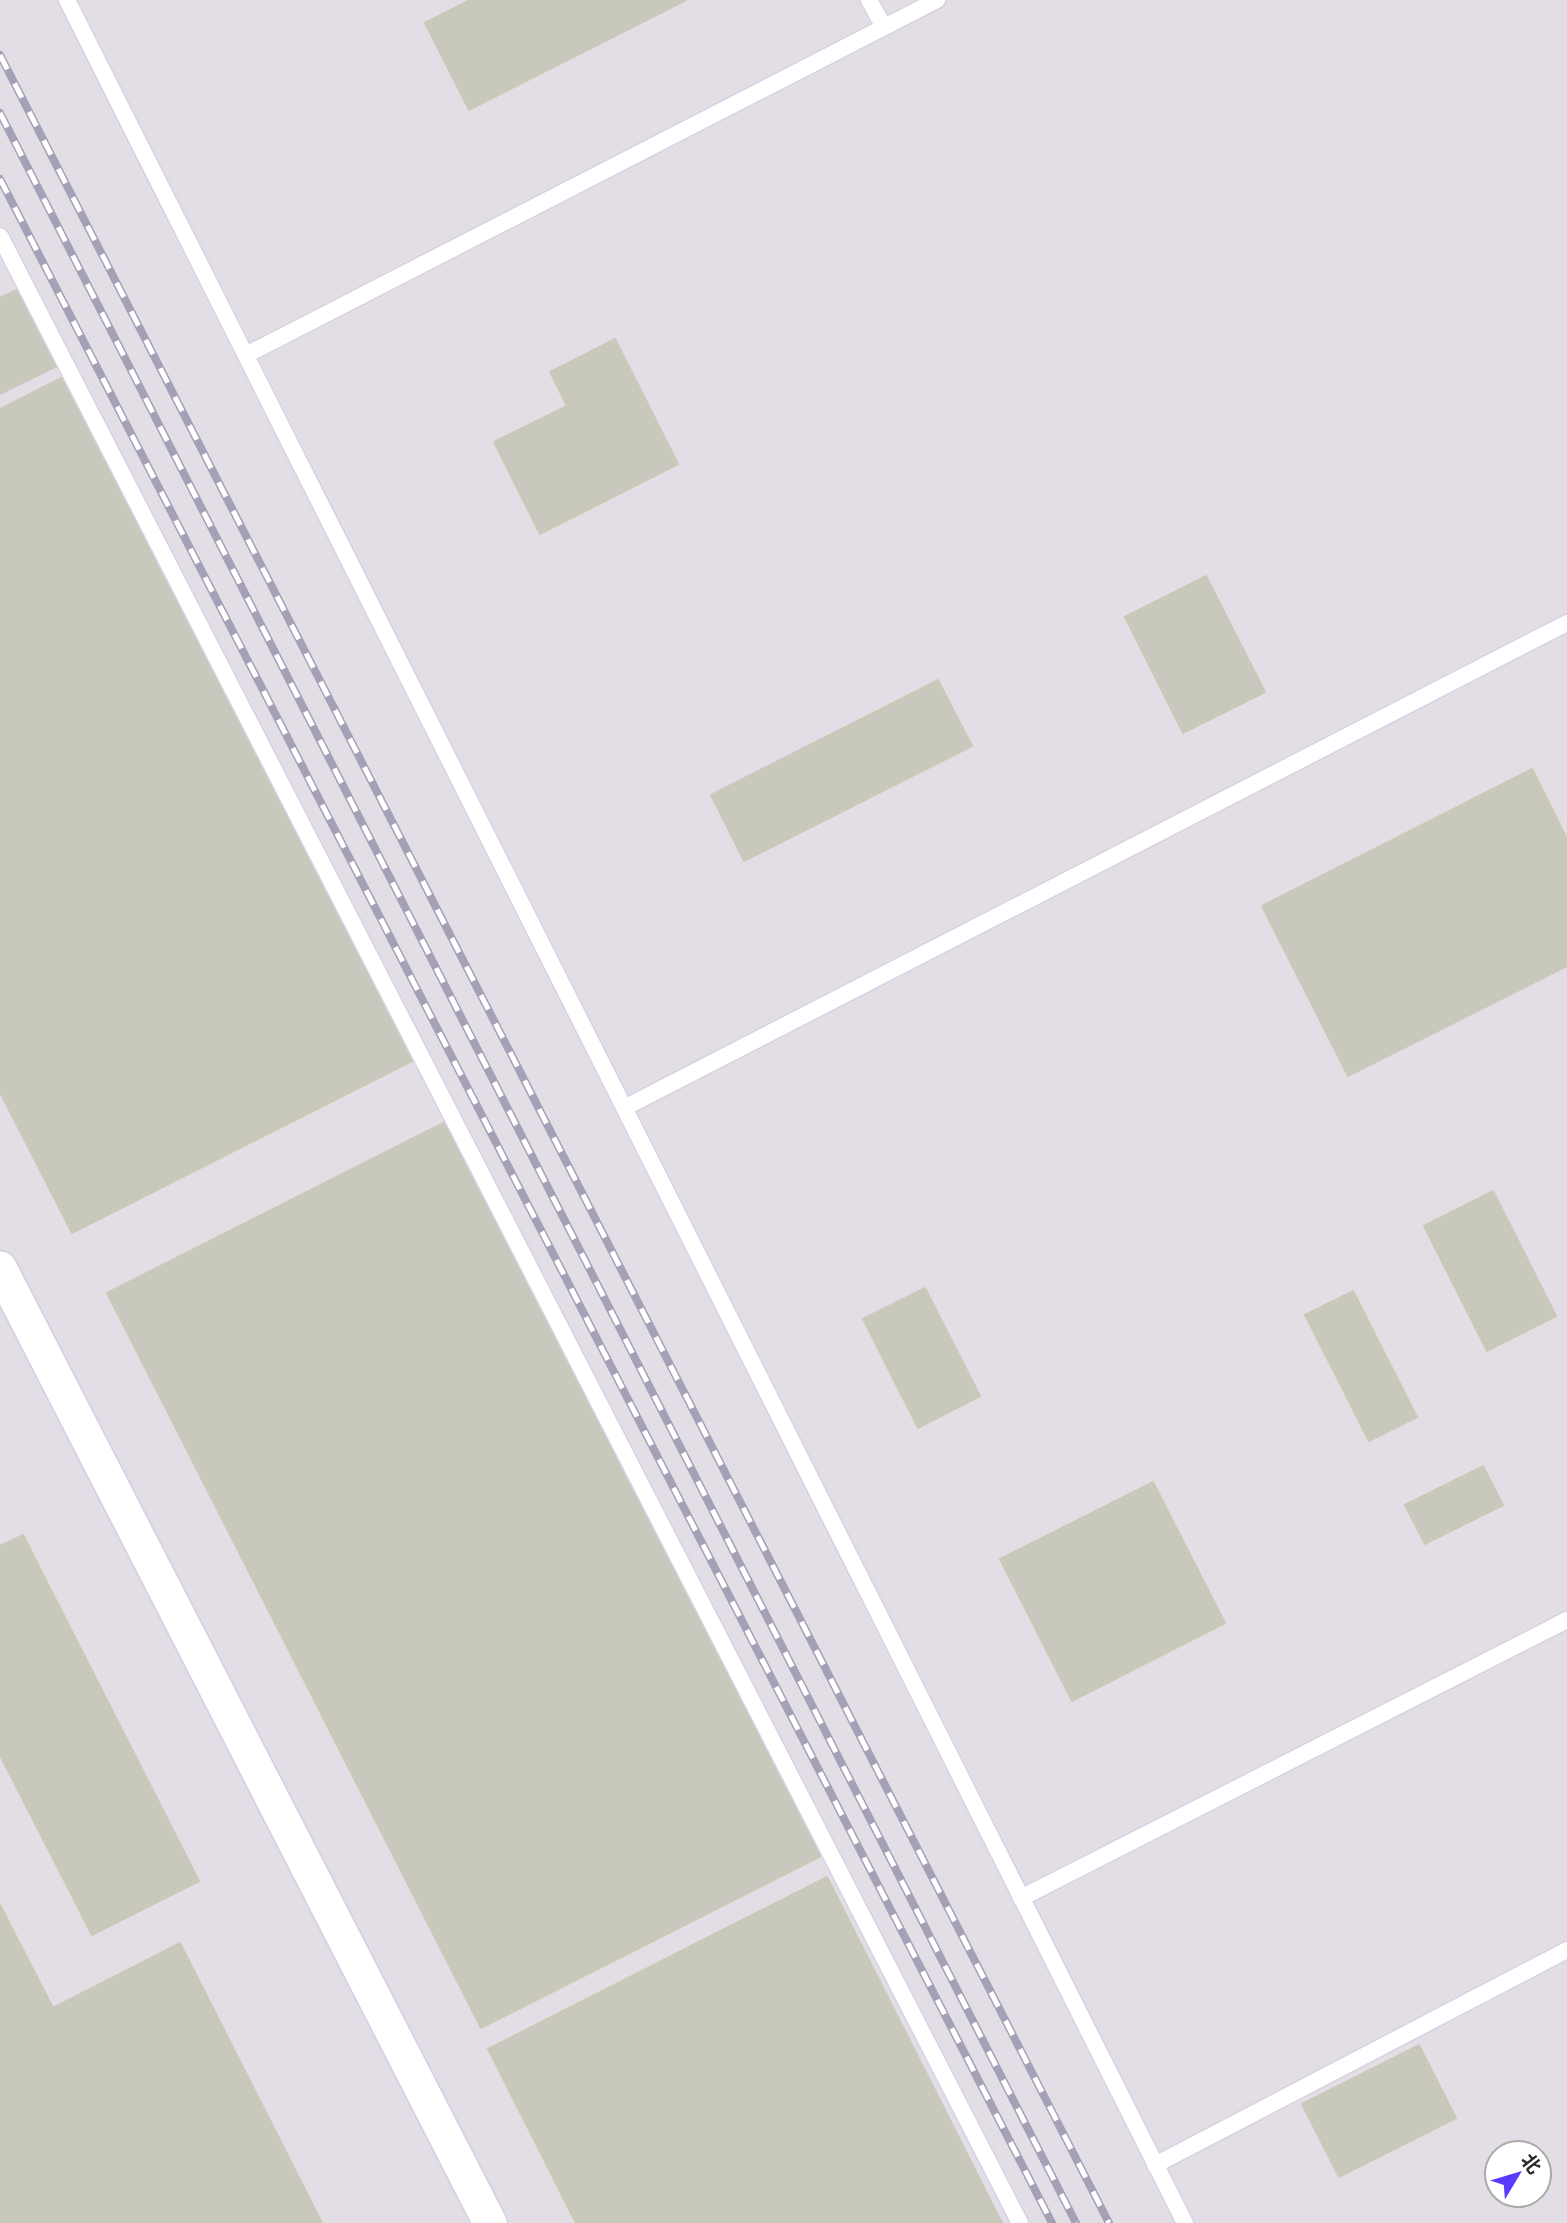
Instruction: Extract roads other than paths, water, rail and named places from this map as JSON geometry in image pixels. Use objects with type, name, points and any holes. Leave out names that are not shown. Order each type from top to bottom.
[{"type":"street","points":[[0,1268],[490,2223]]},
{"type":"lane","points":[[67,0],[1185,2223]]},
{"type":"lane","points":[[869,0],[884,27]]},
{"type":"lane","points":[[246,355],[937,0]]},
{"type":"lane","points":[[0,236],[1020,2223]]},
{"type":"lane","points":[[624,1108],[1567,623]]},
{"type":"lane","points":[[1021,1898],[1567,1620]]},
{"type":"lane","points":[[1155,2165],[1567,1950]]},
{"type":"railway","points":[[0,55],[1109,2223]]},
{"type":"railway","points":[[0,113],[1076,2223]]},
{"type":"railway","points":[[0,179],[1052,2223]]}]
